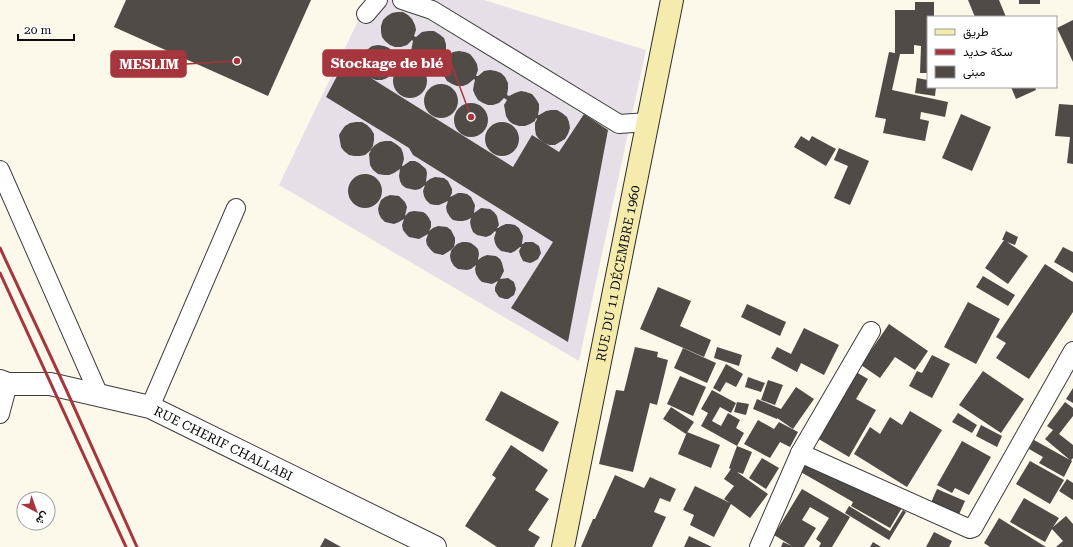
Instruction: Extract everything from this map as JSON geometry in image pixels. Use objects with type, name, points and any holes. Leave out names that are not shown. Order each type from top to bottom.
[{"type":"main road","name":"RUE DU 11 DÉCEMBRE 1960","points":[[563,547],[672,0]]},
{"type":"street","points":[[366,14],[378,0]]},
{"type":"street","points":[[402,0],[432,10],[619,124],[648,122]]},
{"type":"street","points":[[0,170],[99,395]]},
{"type":"street","points":[[150,407],[236,208]]},
{"type":"street","points":[[759,547],[800,453],[871,331]]},
{"type":"street","points":[[800,453],[970,529],[973,528],[1073,351]]},
{"type":"street","points":[[0,414],[4,383]]},
{"type":"street","name":"RUE CHERIF CHALLABI","points":[[4,383],[50,384],[150,407],[435,547]]},
{"type":"shaded area","points":[[368,0],[484,0],[646,50],[579,361],[279,185]]},
{"type":"building","points":[[126,0],[311,0],[268,96],[114,27]]},
{"type":"building","points":[[968,0],[999,0],[1006,16],[975,16]]},
{"type":"building","points":[[1019,0],[1040,0],[1040,4],[1019,4]]},
{"type":"building","points":[[915,2],[934,2],[934,16],[927,16],[927,73],[920,73],[921,46],[914,45],[914,54],[900,54],[892,90],[948,102],[945,117],[921,112],[920,119],[929,121],[925,141],[883,133],[886,119],[875,117],[889,52],[895,53],[895,10],[915,10]]},
{"type":"building","points":[[397,12],[403,12],[412,19],[416,30],[414,36],[416,37],[422,32],[434,31],[444,38],[446,44],[445,56],[447,57],[453,52],[459,51],[470,54],[477,64],[478,70],[476,76],[484,71],[490,70],[501,73],[508,83],[507,95],[509,96],[521,91],[532,94],[539,104],[538,115],[551,110],[557,110],[562,113],[567,117],[570,128],[565,139],[555,145],[544,143],[536,135],[536,118],[535,121],[525,126],[513,124],[506,116],[504,105],[507,100],[504,98],[499,103],[488,105],[478,100],[475,95],[473,90],[474,79],[463,86],[457,86],[447,81],[442,71],[444,60],[443,59],[432,66],[421,64],[416,60],[411,51],[412,40],[407,45],[401,47],[390,45],[382,37],[381,26],[383,20],[387,16]]},
{"type":"building","points":[[1073,20],[1073,62],[1057,28]]},
{"type":"building","points":[[378,45],[389,48],[393,52],[396,57],[397,64],[392,74],[387,78],[376,80],[371,78],[513,167],[532,135],[559,152],[584,114],[608,130],[568,342],[511,308],[553,242],[413,155],[409,148],[326,97],[345,61],[367,75],[363,70],[362,59],[364,53],[372,46]]},
{"type":"building","points":[[407,64],[413,64],[417,65],[424,71],[427,81],[426,88],[420,95],[413,98],[407,98],[403,97],[396,91],[393,84],[393,78],[394,74],[400,67]]},
{"type":"building","points":[[917,78],[927,80],[927,88],[936,88],[935,96],[915,93]]},
{"type":"building","points":[[444,84],[451,86],[456,91],[458,101],[456,111],[451,116],[438,118],[431,116],[426,111],[424,98],[426,91],[431,86]]},
{"type":"building","points":[[1011,88],[1035,88],[1036,90],[1016,99]]},
{"type":"building","points":[[474,103],[481,105],[486,110],[488,120],[486,130],[481,135],[468,137],[461,135],[456,130],[454,117],[456,110],[461,105]]},
{"type":"building","points":[[1059,104],[1073,105],[1073,164],[1067,163],[1070,137],[1055,136]]},
{"type":"building","points":[[961,114],[991,127],[972,171],[942,158]]},
{"type":"building","points":[[356,122],[362,122],[367,125],[374,134],[373,146],[370,150],[380,142],[391,141],[396,144],[401,148],[403,153],[404,159],[402,166],[410,161],[419,163],[426,169],[426,182],[435,177],[444,178],[448,181],[452,189],[450,197],[458,193],[467,194],[471,197],[475,205],[474,213],[481,208],[490,209],[497,216],[499,225],[497,228],[506,224],[515,225],[519,228],[523,236],[522,244],[525,242],[533,242],[539,246],[541,253],[538,259],[530,263],[523,261],[519,251],[521,247],[511,253],[501,251],[495,243],[494,238],[496,232],[495,231],[486,237],[477,235],[473,232],[471,227],[471,218],[463,221],[453,220],[447,212],[446,207],[448,201],[439,205],[430,204],[424,196],[423,191],[425,185],[420,189],[415,190],[406,188],[400,181],[400,169],[389,175],[378,174],[370,165],[369,154],[371,150],[365,155],[349,155],[341,147],[339,135],[345,126]]},
{"type":"building","points":[[505,122],[512,124],[517,129],[519,139],[517,149],[512,154],[499,156],[492,154],[487,149],[485,136],[487,129],[492,124]]},
{"type":"building","points":[[801,136],[809,141],[812,136],[836,149],[826,166],[794,147]]},
{"type":"building","points":[[839,148],[869,161],[850,205],[834,198],[848,166],[834,160]]},
{"type":"building","points":[[362,174],[368,174],[372,175],[379,181],[382,191],[381,198],[375,205],[368,208],[362,208],[358,207],[351,201],[348,194],[348,188],[349,184],[355,177]]},
{"type":"building","points":[[390,195],[399,196],[405,202],[407,207],[405,216],[409,212],[414,211],[423,212],[426,214],[431,222],[429,231],[438,226],[447,227],[451,230],[455,238],[454,247],[443,255],[434,253],[427,245],[426,240],[428,234],[419,239],[409,237],[403,230],[402,225],[404,219],[394,224],[385,222],[381,218],[378,209],[381,200]]},
{"type":"building","points":[[1006,231],[1018,237],[1015,245],[1007,242],[1028,256],[1008,284],[985,268],[1004,240],[1002,240]]},
{"type":"building","points":[[462,242],[471,243],[478,249],[478,260],[487,255],[496,256],[500,259],[504,271],[500,279],[508,278],[514,282],[516,289],[514,295],[508,299],[499,297],[495,291],[498,281],[492,284],[482,282],[476,274],[476,265],[467,270],[458,269],[454,266],[450,256],[451,251],[457,244]]},
{"type":"building","points":[[1063,247],[1073,252],[1073,273],[1054,262]]},
{"type":"building","points":[[1045,264],[1073,282],[1073,312],[1029,379],[996,358],[1006,343],[996,337]]},
{"type":"building","points":[[983,276],[1015,295],[1008,306],[976,287]]},
{"type":"building","points":[[658,287],[691,301],[680,326],[711,340],[704,357],[640,329]]},
{"type":"building","points":[[968,302],[1000,319],[976,364],[944,347]]},
{"type":"building","points":[[747,304],[786,322],[780,336],[741,317]]},
{"type":"building","points":[[889,324],[928,351],[915,370],[895,357],[880,378],[861,365]]},
{"type":"building","points":[[804,328],[839,345],[824,375],[801,363],[797,372],[771,358],[777,347],[791,354]]},
{"type":"building","points":[[635,347],[658,352],[657,357],[668,360],[657,405],[650,403],[633,472],[599,464],[616,390],[624,391]]},
{"type":"building","points":[[717,347],[742,355],[739,366],[714,358]]},
{"type":"building","points":[[683,348],[716,363],[707,383],[674,368]]},
{"type":"building","points":[[932,355],[950,364],[932,398],[909,386],[917,371],[922,373]]},
{"type":"building","points":[[726,364],[743,374],[736,387],[726,382],[720,392],[713,388]]},
{"type":"building","points":[[983,371],[1024,399],[1001,433],[959,405]]},
{"type":"building","points":[[856,372],[868,379],[856,399],[876,410],[849,457],[817,438]]},
{"type":"building","points":[[680,376],[706,387],[693,416],[667,404]]},
{"type":"building","points":[[748,377],[765,383],[761,392],[745,387]]},
{"type":"building","points":[[768,380],[783,385],[775,405],[761,400]]},
{"type":"building","points":[[796,387],[814,399],[793,429],[777,418],[753,409],[757,399],[781,409]]},
{"type":"building","points":[[1073,388],[1073,403],[1066,399]]},
{"type":"building","points":[[712,390],[736,403],[731,413],[720,407],[712,421],[721,426],[728,413],[740,420],[736,428],[744,433],[737,446],[701,426],[708,413],[701,409]]},
{"type":"building","points":[[501,391],[559,422],[543,452],[485,420]]},
{"type":"building","points":[[737,402],[749,404],[746,415],[734,412]]},
{"type":"building","points":[[1065,402],[1073,408],[1073,416],[1059,434],[1073,445],[1073,458],[1064,477],[1039,463],[1043,457],[1029,449],[1034,440],[1070,460],[1045,439],[1053,430],[1047,426]]},
{"type":"building","points":[[671,407],[694,422],[686,434],[663,419]]},
{"type":"building","points":[[910,411],[942,430],[907,487],[854,454],[870,427],[880,434],[890,417],[902,425]]},
{"type":"building","points":[[958,413],[977,425],[972,433],[952,422]]},
{"type":"building","points":[[758,420],[774,429],[779,422],[798,432],[790,447],[780,442],[770,458],[744,444]]},
{"type":"building","points":[[981,425],[1002,436],[997,447],[976,436]]},
{"type":"building","points":[[687,432],[720,445],[711,468],[678,454]]},
{"type":"building","points":[[962,441],[991,457],[969,495],[955,488],[952,493],[937,485]]},
{"type":"building","points":[[511,445],[548,470],[535,490],[549,499],[528,530],[540,537],[534,547],[497,547],[465,526],[496,478],[492,475]]},
{"type":"building","points":[[737,446],[752,452],[743,474],[737,472],[768,494],[750,518],[731,504],[714,537],[690,525],[694,515],[683,510],[695,486],[730,503],[724,499],[734,486],[724,479],[731,469],[729,468]]},
{"type":"building","points":[[813,448],[906,501],[890,528],[851,506],[853,502],[799,471]]},
{"type":"building","points":[[762,458],[779,468],[766,489],[749,478]]},
{"type":"building","points":[[1030,461],[1064,480],[1050,504],[1016,484]]},
{"type":"building","points":[[615,475],[644,488],[650,477],[676,489],[670,502],[660,498],[654,512],[666,517],[652,547],[581,547]]},
{"type":"building","points":[[1067,479],[1073,483],[1073,500],[1059,491]]},
{"type":"building","points":[[802,489],[850,517],[832,547],[819,547],[821,543],[816,539],[829,518],[810,507],[802,520],[816,528],[804,547],[781,547],[783,542],[792,546],[774,535]]},
{"type":"building","points":[[937,489],[965,501],[957,519],[929,507]]},
{"type":"building","points":[[1024,498],[1059,518],[1053,527],[1066,516],[1073,524],[1073,547],[1056,547],[1063,541],[1052,529],[1045,542],[1010,522]]},
{"type":"building","points":[[849,506],[890,531],[903,510],[906,512],[889,540],[845,513]]},
{"type":"building","points":[[999,518],[1046,547],[990,547],[984,543]]},
{"type":"building","points":[[934,532],[952,541],[949,547],[926,547]]},
{"type":"building","points":[[689,536],[712,547],[684,547]]},
{"type":"building","points":[[325,538],[341,547],[320,547]]},
{"type":"building","points":[[873,542],[881,547],[870,547]]},
{"type":"railway","points":[[0,248],[137,547]]},
{"type":"railway","points":[[0,273],[126,547]]},
{"type":"place","name":"MESLIM","points":[[237,61]]},
{"type":"place","name":"Stockage de blé","points":[[471,117]]}]
